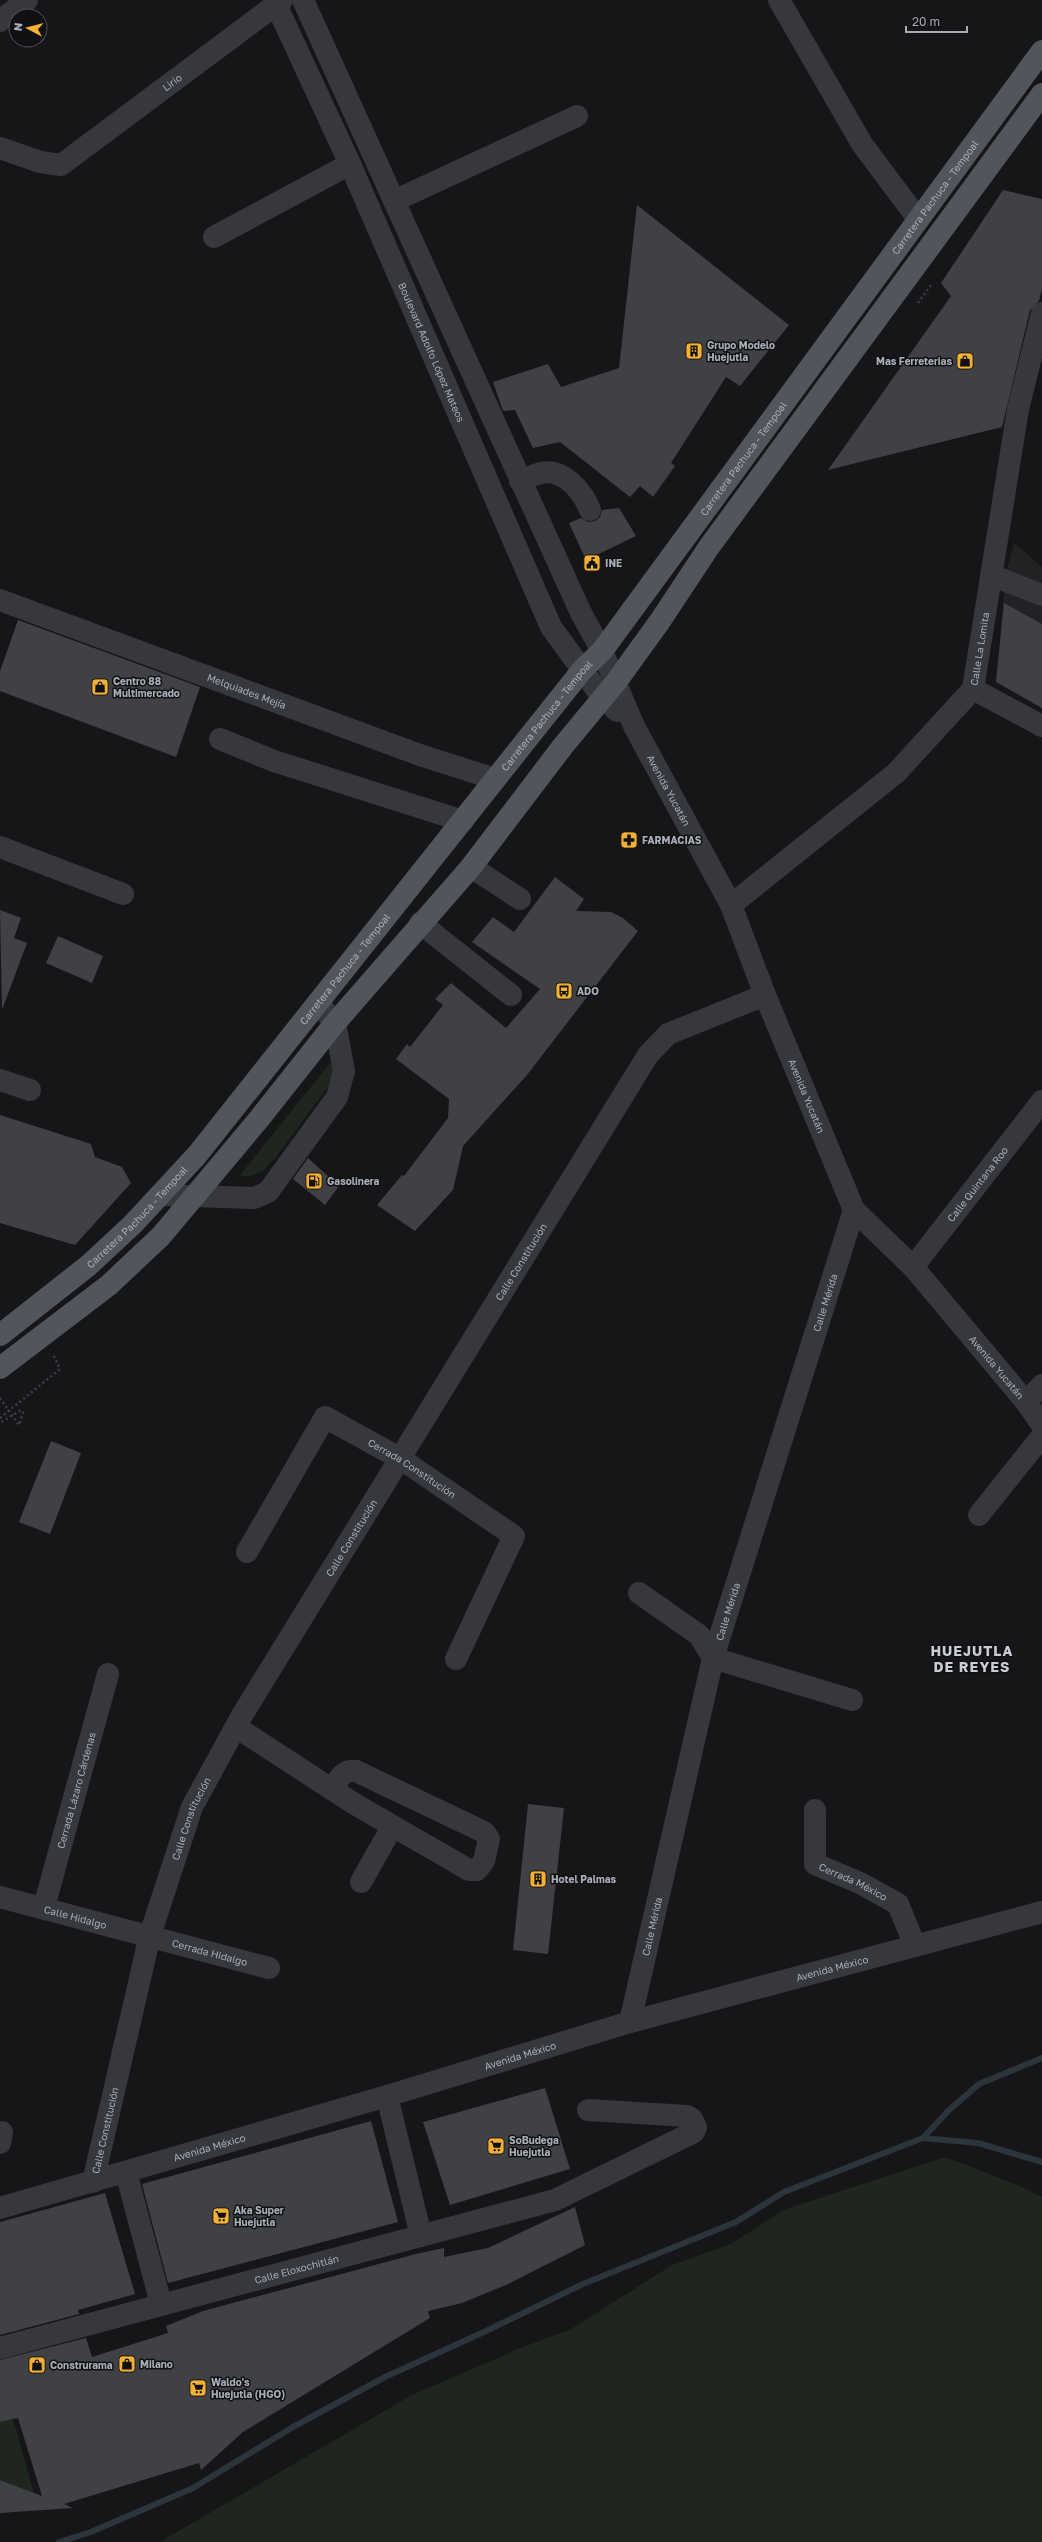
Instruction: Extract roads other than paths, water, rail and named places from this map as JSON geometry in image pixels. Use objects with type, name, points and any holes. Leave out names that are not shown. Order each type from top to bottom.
[{"type":"main road","name":"Carretera Pachuca - Tempoal","points":[[0,1335],[89,1265],[133,1224],[220,1127],[583,669],[602,651],[1042,51]]},
{"type":"main road","points":[[0,1368],[45,1336],[109,1285],[161,1236],[196,1196],[335,1023],[420,923],[474,863],[660,621],[709,547],[1042,94]]},
{"type":"main road","points":[[772,418],[792,435]]},
{"type":"main road","points":[[457,829],[474,863]]},
{"type":"street","points":[[0,21],[27,0]]},
{"type":"street","points":[[303,0],[581,613],[602,651],[609,689]]},
{"type":"street","points":[[780,0],[862,144],[918,219]]},
{"type":"street","name":"Boulevard Adolfo López Mateos","points":[[278,1],[552,627],[583,669],[609,689]]},
{"type":"street","name":"Lirio","points":[[0,148],[40,162],[61,165],[278,1]]},
{"type":"street","points":[[394,201],[576,116]]},
{"type":"street","points":[[214,237],[350,164]]},
{"type":"street","name":"Calle La Lomita","points":[[731,905],[896,773],[973,689],[1018,409],[1042,313]]},
{"type":"street","points":[[488,482],[518,475],[543,472],[560,475],[575,486],[586,499],[590,510]]},
{"type":"street","points":[[991,575],[1042,595]]},
{"type":"street","name":"Melquiades Mejía","points":[[0,600],[420,755],[495,779]]},
{"type":"street","name":"Avenida Yucatán","points":[[609,689],[634,726],[731,905],[765,994],[854,1210],[913,1268],[1035,1412]]},
{"type":"street","points":[[973,689],[1042,726]]},
{"type":"street","points":[[220,739],[274,761],[457,829]]},
{"type":"street","points":[[0,847],[123,894]]},
{"type":"street","points":[[474,863],[520,899]]},
{"type":"street","points":[[420,923],[511,996]]},
{"type":"street","name":"Calle Constitución","points":[[93,2182],[150,1935],[192,1806],[236,1727],[648,1055],[668,1034],[765,994]]},
{"type":"street","points":[[160,1195],[254,1198],[268,1192],[337,1097],[344,1071],[335,1023],[318,1003]]},
{"type":"street","points":[[0,1080],[30,1090]]},
{"type":"street","name":"Calle Quintana Roo","points":[[913,1268],[1042,1101]]},
{"type":"street","name":"Calle Mérida","points":[[630,2022],[712,1658],[854,1210]]},
{"type":"street","points":[[1035,1412],[1042,1385]]},
{"type":"street","name":"Cerrada Constitución","points":[[247,1552],[325,1417],[401,1459],[514,1536],[456,1659]]},
{"type":"street","points":[[979,1515],[1042,1436]]},
{"type":"street","points":[[639,1592],[699,1635],[712,1658],[852,1700]]},
{"type":"street","name":"Cerrada Lázaro Cárdenas","points":[[44,1907],[108,1674]]},
{"type":"street","points":[[236,1727],[333,1790],[392,1827],[469,1870],[477,1870],[484,1861],[489,1839],[484,1832],[356,1771],[349,1770],[343,1773],[333,1790]]},
{"type":"street","name":"Cerrada México","points":[[815,1810],[815,1864],[860,1883],[898,1904],[915,1946]]},
{"type":"street","points":[[361,1882],[392,1827]]},
{"type":"street","name":"Calle Hidalgo","points":[[0,1897],[150,1935]]},
{"type":"street","name":"Avenida México","points":[[0,2208],[387,2096],[630,2022],[1042,1912]]},
{"type":"street","name":"Cerrada Hidalgo","points":[[150,1935],[269,1968]]},
{"type":"street","points":[[387,2096],[421,2236]]},
{"type":"street","name":"Calle Eloxochitlán","points":[[0,2348],[555,2200],[591,2184],[694,2132],[696,2127],[692,2119],[687,2116],[588,2110]]},
{"type":"street","points":[[126,2172],[161,2304]]},
{"type":"waterway","points":[[59,2542],[91,2532],[193,2488],[293,2427],[385,2377],[484,2332],[583,2284],[736,2222],[784,2192],[923,2138],[948,2111],[979,2084],[1042,2058]]},
{"type":"waterway","points":[[923,2138],[978,2143],[1042,2162]]},
{"type":"place","name":"Grupo Modelo Huejutla","points":[[694,351]]},
{"type":"place","name":"Mas Ferreterias","points":[[965,361]]},
{"type":"place","name":"INE","points":[[592,563]]},
{"type":"place","name":"Centro 88 Multimercado","points":[[100,687]]},
{"type":"place","name":"FARMACIAS","points":[[629,840]]},
{"type":"place","name":"ADO","points":[[564,991]]},
{"type":"place","name":"Gasolinera","points":[[314,1181]]},
{"type":"place","name":"Hotel Palmas","points":[[538,1879]]},
{"type":"place","name":"SoBudega Huejutla","points":[[496,2146]]},
{"type":"place","name":"Aka Super Huejutla","points":[[221,2216]]},
{"type":"place","name":"Milano","points":[[127,2364]]},
{"type":"place","name":"Construrama","points":[[37,2365]]},
{"type":"place","name":"Waldo's Huejutla (HGO)","points":[[198,2388]]},
{"type":"district","name":"HUEJUTLA DE REYES","points":[[972,1658]]}]
